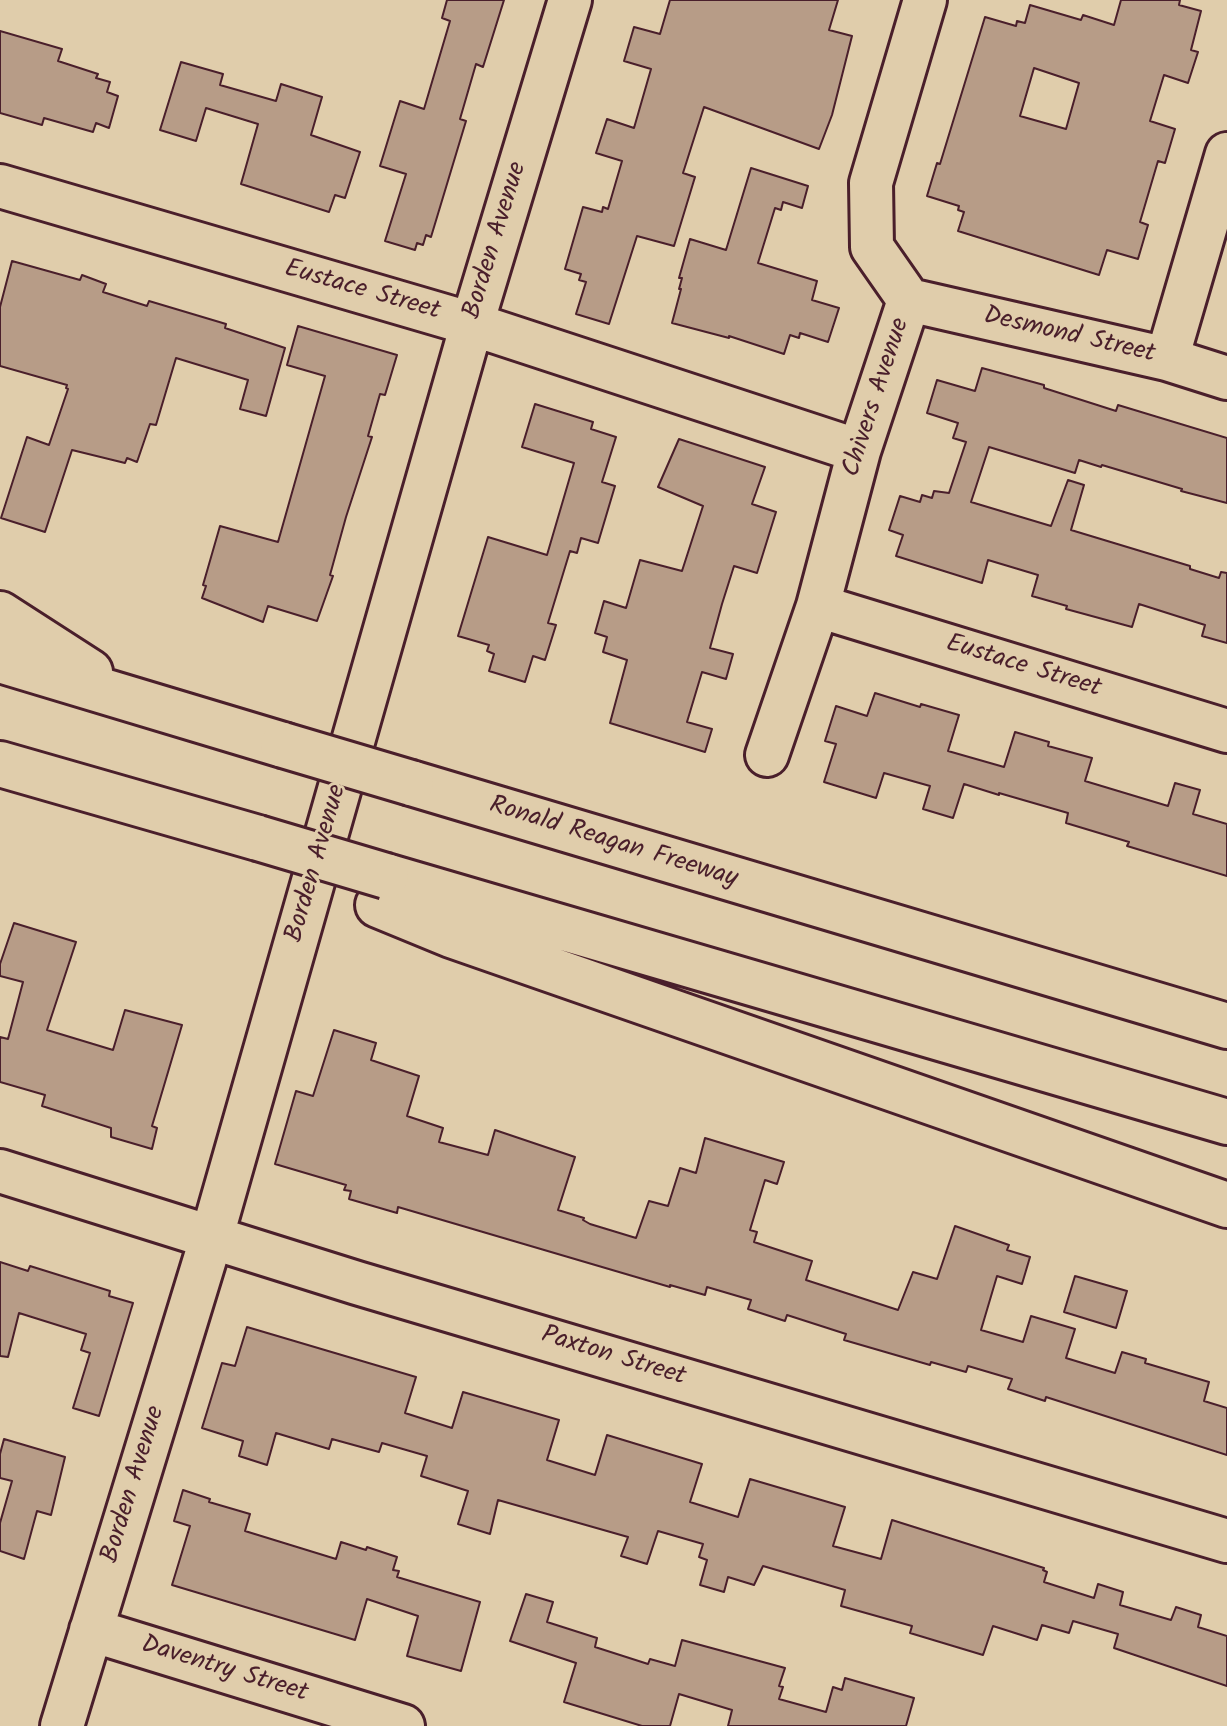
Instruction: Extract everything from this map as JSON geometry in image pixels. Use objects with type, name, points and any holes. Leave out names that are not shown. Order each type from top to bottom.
[{"type":"highway","points":[[0,614],[132,700]]},
{"type":"highway","name":"Ronald Reagan Freeway","points":[[0,660],[1227,1026]]},
{"type":"highway","points":[[0,764],[133,803],[382,891],[1227,1122]]},
{"type":"highway","points":[[382,891],[465,940],[1227,1205]]},
{"type":"street","name":"Borden Avenue","points":[[62,1726],[212,1236],[472,324],[570,0]]},
{"type":"street","name":"Chivers Avenue","points":[[767,755],[818,606],[859,451],[909,300],[872,247],[871,183],[925,0]]},
{"type":"street","points":[[1167,359],[1227,154]]},
{"type":"street","name":"Eustace Street","points":[[0,186],[472,324],[859,451]]},
{"type":"street","name":"Desmond Street","points":[[909,300],[1167,359],[1227,378]]},
{"type":"street","name":"Eustace Street","points":[[818,606],[1227,731]]},
{"type":"street","name":"Paxton Street","points":[[0,1171],[357,1283],[1227,1541]]},
{"type":"street","name":"Daventry Street","points":[[91,1630],[403,1726]]},
{"type":"building","points":[[447,0],[504,0],[483,67],[476,64],[460,119],[466,121],[431,237],[426,235],[423,245],[417,243],[415,250],[385,241],[406,174],[380,166],[400,101],[424,109],[450,21],[442,18]]},
{"type":"building","points":[[670,0],[838,0],[829,30],[852,36],[832,115],[819,149],[704,107],[683,173],[695,177],[674,246],[637,236],[609,324],[576,314],[586,282],[579,280],[581,274],[565,269],[583,207],[602,212],[603,207],[608,209],[622,161],[596,153],[607,119],[634,128],[651,69],[624,61],[634,27],[660,34]]},
{"type":"building","points":[[1121,0],[1180,0],[1179,5],[1201,11],[1191,50],[1198,52],[1188,83],[1164,75],[1150,121],[1175,129],[1165,163],[1158,161],[1140,222],[1148,225],[1138,259],[1107,250],[1099,275],[958,231],[964,212],[958,210],[959,206],[927,196],[937,163],[940,164],[985,17],[1016,26],[1017,21],[1025,23],[1030,5],[1081,20],[1083,15],[1114,25]],"holes":[[[1034,68],[1079,83],[1066,129],[1020,116]]]},
{"type":"building","points":[[0,31],[62,49],[58,61],[98,74],[96,78],[110,82],[107,92],[118,96],[109,128],[96,123],[93,132],[44,118],[42,125],[0,113]]},
{"type":"building","points":[[181,62],[223,74],[220,85],[276,101],[281,84],[322,97],[311,135],[360,152],[345,198],[335,195],[329,212],[241,184],[258,124],[206,108],[196,141],[160,130]]},
{"type":"building","points":[[751,168],[808,186],[802,208],[783,202],[781,210],[775,208],[758,263],[817,281],[812,300],[839,308],[828,342],[800,333],[799,338],[790,335],[784,354],[729,336],[672,323],[681,289],[682,278],[679,278],[690,239],[726,250]]},
{"type":"building","points":[[12,261],[80,280],[82,275],[106,284],[103,292],[147,306],[149,301],[226,324],[225,328],[285,348],[266,416],[240,409],[248,380],[176,358],[156,425],[150,424],[137,462],[127,458],[125,463],[72,450],[45,532],[1,518],[27,437],[49,445],[68,389],[67,385],[0,366],[0,307]]},
{"type":"building","points":[[298,326],[397,355],[385,395],[380,394],[368,436],[372,437],[346,517],[330,575],[333,576],[317,621],[268,606],[263,622],[202,598],[206,586],[203,585],[220,526],[278,542],[325,376],[287,365]]},
{"type":"building","points":[[982,368],[1044,385],[1044,388],[1116,411],[1118,405],[1227,438],[1227,503],[1102,465],[1079,460],[1075,473],[989,447],[971,502],[1051,526],[1068,480],[1084,485],[1071,530],[1190,566],[1190,569],[1219,578],[1221,572],[1227,573],[1227,643],[1202,636],[1205,625],[1139,604],[1132,627],[1066,609],[1067,606],[1032,596],[1038,575],[988,560],[982,583],[896,556],[903,535],[889,530],[900,496],[920,502],[922,495],[932,498],[934,491],[949,493],[966,442],[953,438],[958,423],[927,413],[937,380],[975,391]]},
{"type":"building","points":[[535,404],[593,422],[591,429],[616,437],[602,482],[615,486],[598,543],[581,538],[577,553],[570,551],[548,623],[556,625],[545,660],[533,656],[525,682],[489,671],[494,654],[487,651],[489,645],[458,636],[488,537],[547,555],[574,463],[522,447]]},
{"type":"building","points":[[679,439],[765,467],[752,504],[776,512],[757,573],[734,566],[722,604],[710,648],[733,654],[726,679],[702,672],[687,722],[712,729],[705,752],[610,723],[627,660],[603,652],[607,637],[595,633],[604,601],[626,608],[640,560],[682,571],[703,506],[658,487]]},
{"type":"building","points":[[875,693],[959,715],[948,751],[1004,767],[1015,732],[1049,742],[1048,746],[1092,758],[1085,781],[1168,806],[1175,783],[1200,790],[1193,814],[1227,824],[1227,876],[1127,846],[1129,842],[1066,823],[1068,813],[964,784],[953,818],[923,809],[930,786],[884,773],[876,798],[824,782],[836,744],[825,741],[836,706],[867,716]]},
{"type":"building","points":[[14,923],[76,942],[47,1030],[113,1050],[125,1010],[182,1025],[152,1126],[157,1128],[152,1149],[111,1137],[111,1128],[42,1106],[45,1095],[0,1082],[0,1037],[8,1039],[23,982],[0,976],[0,964]]},
{"type":"building","points":[[334,1030],[376,1043],[371,1060],[419,1076],[407,1116],[443,1128],[439,1142],[488,1155],[495,1130],[575,1157],[558,1210],[584,1218],[590,1224],[636,1238],[649,1201],[668,1206],[680,1168],[696,1173],[705,1138],[784,1162],[777,1184],[765,1180],[750,1230],[757,1232],[754,1242],[812,1261],[806,1280],[898,1310],[913,1272],[937,1279],[955,1226],[1009,1245],[1007,1250],[1030,1257],[1022,1284],[997,1276],[981,1330],[1023,1342],[1031,1316],[1075,1329],[1066,1358],[1115,1373],[1122,1352],[1146,1359],[1145,1363],[1209,1382],[1204,1401],[1227,1408],[1227,1455],[1046,1397],[1045,1401],[1008,1389],[1012,1379],[968,1366],[966,1372],[931,1362],[930,1365],[844,1340],[846,1334],[787,1315],[785,1321],[748,1309],[751,1300],[707,1287],[705,1295],[670,1287],[398,1207],[397,1213],[349,1199],[351,1191],[344,1190],[346,1185],[275,1164],[296,1091],[313,1096]]},
{"type":"building","points":[[0,1262],[28,1271],[30,1266],[110,1291],[109,1296],[133,1303],[99,1416],[73,1408],[90,1353],[81,1350],[86,1334],[19,1313],[8,1357],[0,1356]]},
{"type":"building","points":[[1075,1276],[1127,1291],[1116,1328],[1064,1312]]},
{"type":"building","points":[[247,1327],[416,1377],[405,1413],[452,1428],[463,1392],[559,1420],[547,1460],[595,1475],[607,1435],[702,1464],[690,1502],[738,1517],[750,1479],[845,1507],[833,1546],[881,1559],[892,1520],[1044,1568],[1047,1572],[1044,1582],[1094,1598],[1098,1584],[1123,1592],[1120,1605],[1171,1620],[1176,1607],[1201,1615],[1198,1627],[1227,1636],[1227,1686],[1114,1648],[1118,1634],[1073,1621],[1069,1633],[1042,1625],[1037,1640],[993,1626],[983,1655],[910,1633],[912,1626],[841,1606],[845,1590],[763,1566],[754,1585],[728,1577],[724,1592],[700,1585],[707,1560],[699,1557],[703,1544],[658,1531],[647,1564],[621,1556],[628,1537],[498,1500],[490,1534],[458,1524],[468,1491],[421,1476],[427,1456],[382,1443],[379,1452],[332,1439],[329,1449],[276,1433],[267,1465],[239,1456],[243,1441],[202,1428],[222,1363],[235,1366]]},
{"type":"building","points":[[4,1439],[65,1457],[51,1515],[37,1511],[24,1559],[0,1551],[0,1523],[12,1481],[0,1478],[0,1454]]},
{"type":"building","points":[[183,1490],[210,1499],[209,1502],[250,1514],[245,1531],[336,1559],[341,1542],[366,1550],[367,1547],[397,1557],[393,1570],[399,1571],[397,1577],[480,1602],[461,1671],[407,1656],[418,1616],[367,1599],[355,1640],[172,1585],[190,1526],[174,1521]]},
{"type":"building","points":[[526,1594],[553,1602],[547,1622],[597,1638],[595,1647],[648,1664],[650,1659],[675,1666],[682,1640],[785,1668],[779,1686],[783,1687],[779,1699],[826,1712],[833,1687],[842,1690],[845,1678],[914,1698],[906,1726],[728,1726],[732,1710],[679,1694],[670,1726],[642,1726],[564,1702],[576,1663],[510,1641]]}]
